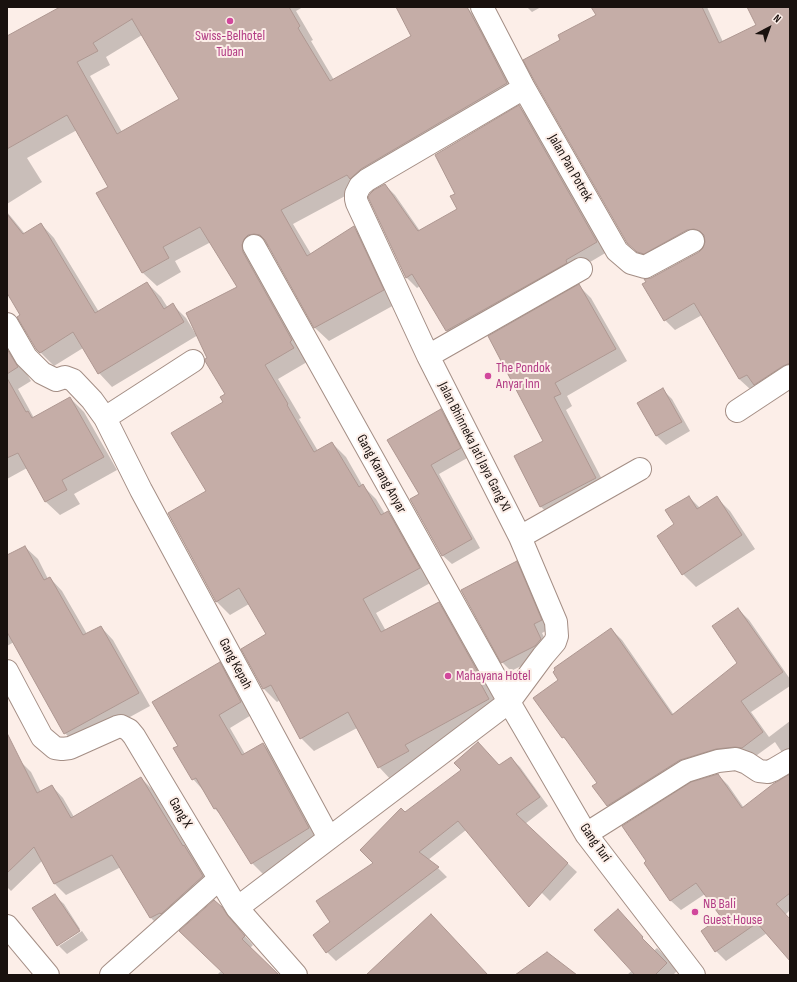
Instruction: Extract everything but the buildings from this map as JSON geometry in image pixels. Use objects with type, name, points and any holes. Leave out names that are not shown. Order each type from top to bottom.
[{"type":"street","name":"Jalan Pan Potrek","points":[[482,7],[524,88],[617,251],[631,263],[645,267],[693,241]]},
{"type":"street","name":"Jalan Bhinneka Jati Jaya Gang XI","points":[[509,702],[543,656],[556,642],[556,622],[520,537],[428,356],[357,203],[356,194],[360,186],[367,180],[524,88]]},
{"type":"street","name":"Gang Karang Anyar","points":[[254,246],[509,702]]},
{"type":"street","points":[[428,356],[581,270]]},
{"type":"street","name":"Gang Kepah","points":[[7,324],[26,357],[42,373],[56,380],[65,377],[73,380],[92,400],[105,418],[141,490],[329,838]]},
{"type":"street","points":[[105,418],[193,361]]},
{"type":"street","points":[[737,411],[790,376]]},
{"type":"street","points":[[520,537],[640,469]]},
{"type":"street","name":"Gang X","points":[[7,671],[42,737],[55,748],[70,748],[117,727],[125,727],[129,730],[237,908],[296,975]]},
{"type":"street","points":[[237,908],[509,702]]},
{"type":"street","name":"Gang Turi","points":[[509,702],[586,834],[694,975]]},
{"type":"street","points":[[586,834],[686,771],[718,761],[736,759],[747,763],[759,771],[768,772],[790,760]]},
{"type":"street","points":[[111,975],[219,879]]},
{"type":"street","points":[[7,926],[48,975]]},
{"type":"place","name":"Swiss-Belhotel Tuban","points":[[230,21]]},
{"type":"place","name":"The Pondok Anyar Inn","points":[[488,376]]},
{"type":"place","name":"Mahayana Hotel","points":[[448,676]]},
{"type":"place","name":"NB Bali Guest House","points":[[695,912]]}]
